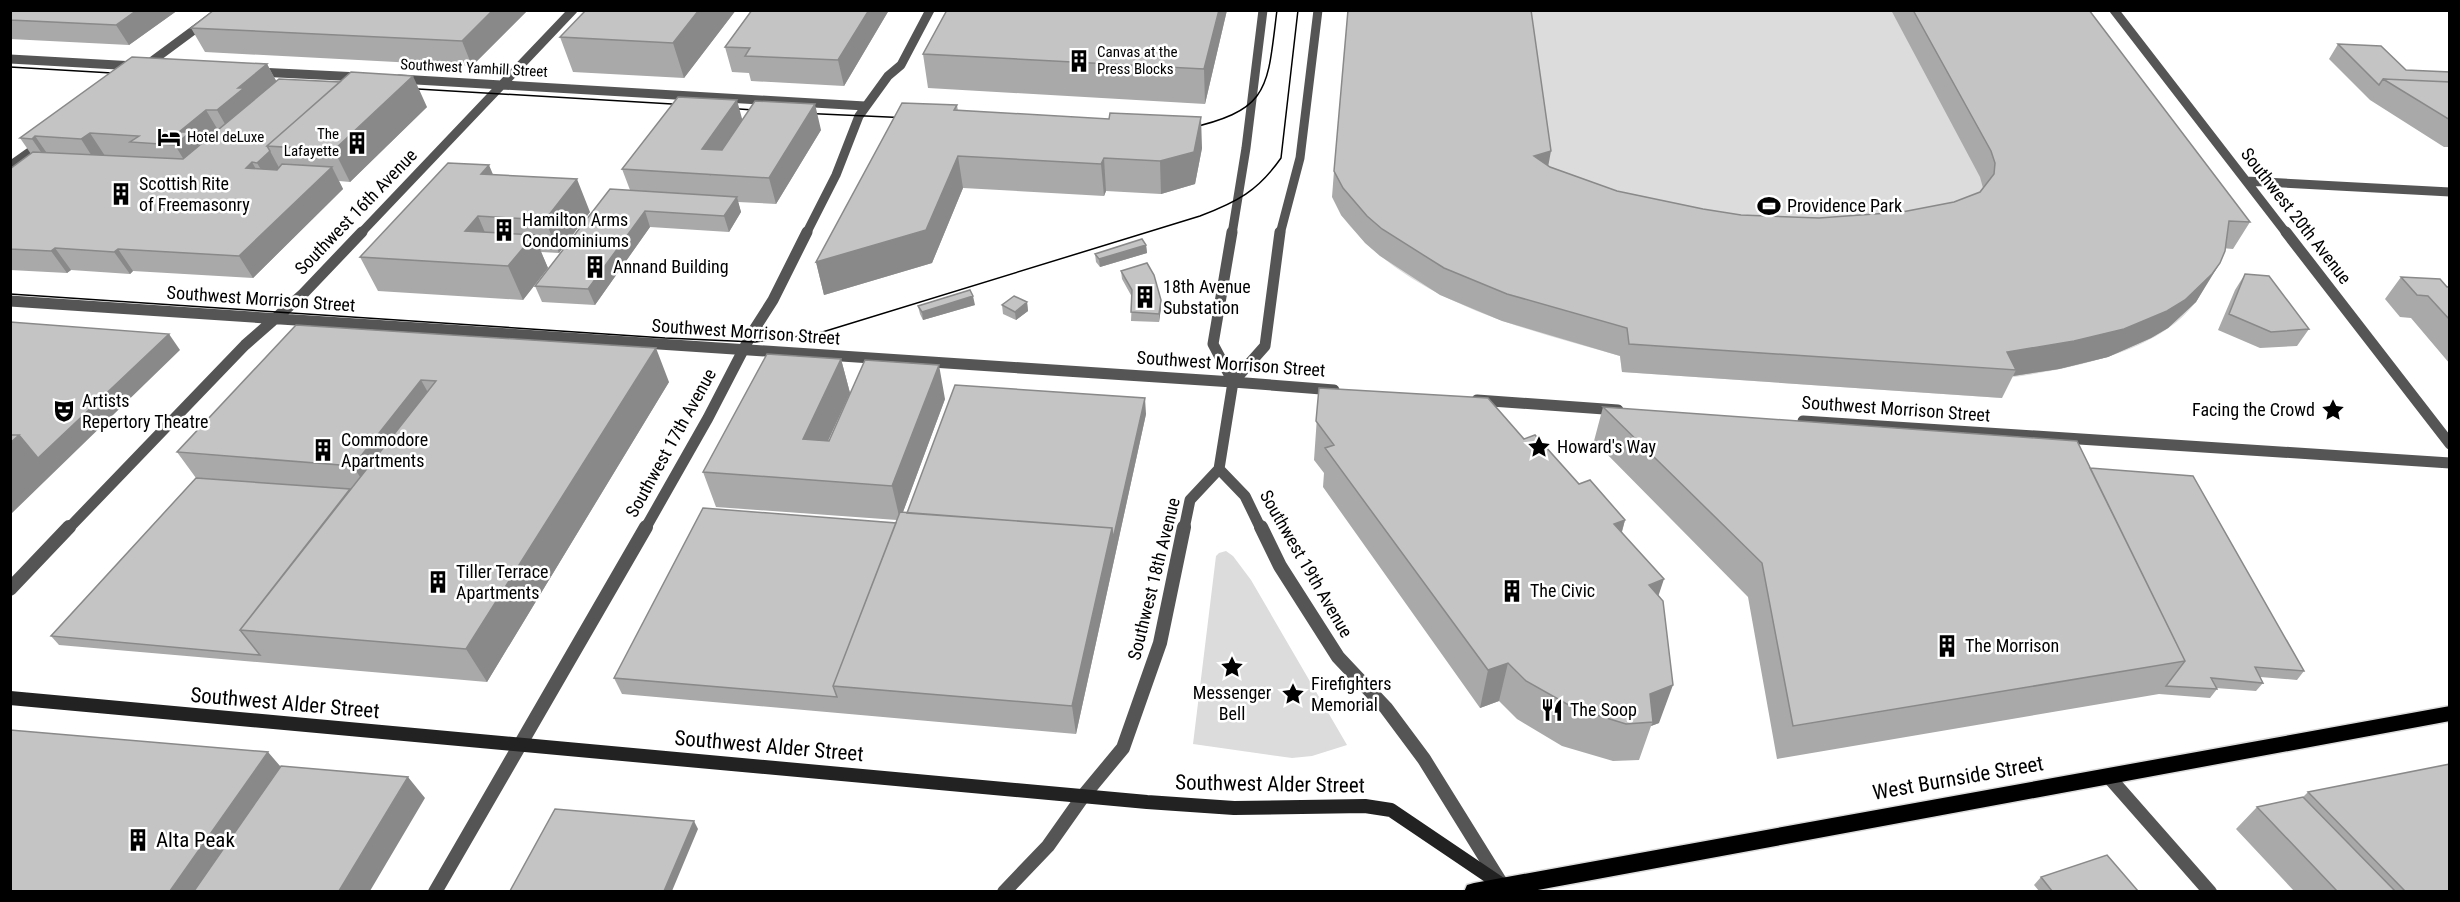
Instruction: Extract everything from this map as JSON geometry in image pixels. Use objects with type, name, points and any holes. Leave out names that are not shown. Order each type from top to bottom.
[{"type":"main road","name":"Southwest Alder Street","points":[[10,698],[516,746],[1234,808],[1365,806],[1390,810],[1504,888]]},
{"type":"main road","name":"West Burnside Street","points":[[1474,891],[1504,888],[2450,713]]},
{"type":"street","points":[[136,74],[221,10]]},
{"type":"street","name":"Southwest 16th Avenue","points":[[10,589],[246,345],[302,295],[573,10]]},
{"type":"street","name":"Southwest 17th Avenue","points":[[435,891],[516,746],[673,481],[745,350],[752,333],[773,300],[836,175],[853,127],[865,106],[888,76],[901,65],[930,10]]},
{"type":"street","points":[[1233,382],[1213,344],[1246,148],[1263,10]]},
{"type":"street","points":[[1219,469],[1233,382],[1265,346],[1281,224],[1300,158],[1318,10]]},
{"type":"street","name":"Southwest 20th Avenue","points":[[2114,10],[2450,444]]},
{"type":"street","points":[[10,59],[157,67]]},
{"type":"street","points":[[251,72],[371,78]]},
{"type":"street","name":"Southwest Yamhill Street","points":[[383,79],[865,106]]},
{"type":"street","points":[[10,166],[47,139]]},
{"type":"street","points":[[2246,182],[2450,192]]},
{"type":"street","name":"Southwest Morrison Street","points":[[10,301],[1350,391]]},
{"type":"street","points":[[1465,399],[1629,410]]},
{"type":"street","name":"Southwest Morrison Street","points":[[1795,421],[2450,463]]},
{"type":"street","name":"Southwest 18th Avenue","points":[[1004,891],[1048,846],[1084,795],[1123,748],[1160,643],[1190,500],[1219,469]]},
{"type":"street","name":"Southwest 19th Avenue","points":[[1219,469],[1245,496],[1280,566],[1338,657],[1386,708],[1425,759],[1504,888]]},
{"type":"street","points":[[2108,776],[2210,891]]},
{"type":"shaded area","name":"Providence Park","points":[[1348,11],[2060,11],[2233,249],[2213,248],[2204,288],[2188,311],[2167,329],[2111,356],[2080,365],[1993,380],[2002,398],[1622,372],[1620,356],[1505,322],[1432,290],[1398,269],[1368,245],[1341,215]]},
{"type":"shaded area","points":[[1226,551],[1233,556],[1251,580],[1347,745],[1312,756],[1292,758],[1193,744],[1216,556]]},
{"type":"building","points":[[10,10],[137,10],[116,25],[10,20]]},
{"type":"building","points":[[214,10],[493,10],[462,41],[191,28]]},
{"type":"building","points":[[586,10],[699,10],[673,43],[560,37]]},
{"type":"building","points":[[752,10],[869,10],[838,60],[745,56],[750,48],[725,47]]},
{"type":"building","points":[[947,10],[1219,10],[1204,69],[923,54]]},
{"type":"building","name":"Providence Park","points":[[1348,10],[1531,10],[1551,151],[1534,156],[1550,167],[1617,191],[1741,215],[1819,218],[1902,212],[1954,202],[1980,192],[1994,174],[1995,163],[1991,151],[1913,10],[2089,10],[2250,222],[2229,221],[2225,251],[2220,263],[2185,300],[2167,311],[2124,329],[2074,341],[2007,352],[2016,370],[1629,344],[1627,328],[1507,294],[1444,268],[1382,229],[1367,216],[1343,188],[1334,171]]},
{"type":"building","points":[[2338,44],[2381,46],[2406,70],[2450,72],[2450,82],[2383,79],[2379,85]]},
{"type":"building","points":[[132,57],[267,64],[238,88],[244,88],[217,110],[206,110],[179,132],[190,132],[175,145],[130,142],[139,136],[90,133],[81,139],[35,136],[32,139],[20,138]]},
{"type":"building","points":[[351,72],[413,76],[334,150],[267,146]]},
{"type":"building","points":[[279,79],[340,82],[267,146],[270,151],[257,163],[252,162],[246,168],[277,170],[282,164],[332,167],[239,256],[118,249],[114,252],[55,248],[51,251],[10,249],[10,169],[33,152],[183,159]]},
{"type":"building","points":[[2383,79],[2450,82],[2450,120]]},
{"type":"building","points":[[678,97],[737,100],[702,149],[722,150],[755,101],[815,104],[769,178],[622,169]]},
{"type":"building","points":[[902,103],[957,105],[954,110],[1109,119],[1110,113],[1201,117],[1194,152],[1160,161],[1104,158],[1101,164],[958,156],[926,230],[816,262]]},
{"type":"building","points":[[448,163],[489,165],[481,174],[577,179],[545,220],[478,216],[465,231],[534,235],[508,266],[360,257]]},
{"type":"building","points":[[610,189],[737,197],[724,216],[645,211],[588,289],[535,286]]},
{"type":"building","points":[[1142,239],[1146,245],[1099,259],[1095,254]]},
{"type":"building","name":"18th Avenue Substation","points":[[1147,263],[1154,275],[1161,300],[1159,314],[1131,312],[1132,290],[1121,271]]},
{"type":"building","points":[[2245,274],[2269,276],[2309,329],[2271,332],[2229,314]]},
{"type":"building","points":[[2401,277],[2440,279],[2447,287],[2450,287],[2450,320],[2428,296],[2417,295]]},
{"type":"building","points":[[970,290],[973,296],[922,312],[918,306]]},
{"type":"building","points":[[1014,296],[1027,302],[1015,312],[1002,305]]},
{"type":"building","name":"Artists Repertory Theatre","points":[[10,322],[169,334],[38,458],[19,435],[10,435]]},
{"type":"building","points":[[296,325],[656,348],[466,649],[240,630],[436,381],[421,380],[353,466],[177,452]]},
{"type":"building","points":[[767,354],[841,359],[803,439],[829,441],[865,360],[939,365],[892,486],[703,472]]},
{"type":"building","points":[[955,385],[1145,398],[1113,539],[1112,528],[907,513]]},
{"type":"building","name":"The Civic","points":[[1319,388],[1488,398],[1524,439],[1535,435],[1579,484],[1590,480],[1625,520],[1614,524],[1664,579],[1649,585],[1663,601],[1673,685],[1650,694],[1653,722],[1626,724],[1574,708],[1526,681],[1508,663],[1488,670],[1325,448],[1334,445],[1316,421]]},
{"type":"building","name":"The Morrison","points":[[1603,407],[2077,441],[2185,661],[1793,726],[1762,563]]},
{"type":"building","points":[[10,435],[19,435],[10,443]]},
{"type":"building","points":[[2090,468],[2193,476],[2304,671],[2255,667],[2263,683],[2211,678],[2217,689],[2166,686],[2185,661]]},
{"type":"building","points":[[196,478],[350,489],[240,630],[260,655],[51,636]]},
{"type":"building","points":[[703,508],[896,523],[833,686],[837,697],[614,678]]},
{"type":"building","points":[[900,512],[1112,528],[1072,706],[833,686]]},
{"type":"building","name":"Alta Peak","points":[[10,730],[268,752],[170,891],[10,891]]},
{"type":"building","points":[[2450,764],[2450,891],[2405,891],[2308,792]]},
{"type":"building","points":[[281,766],[408,777],[339,891],[194,891]]},
{"type":"building","points":[[2303,797],[2395,891],[2337,891],[2257,807]]},
{"type":"building","points":[[555,809],[694,821],[664,891],[510,891]]},
{"type":"building","points":[[2107,855],[2138,891],[2052,891],[2041,877]]},
{"type":"tram line","points":[[1186,129],[1235,114],[1250,104],[1260,92],[1271,59],[1277,10]]},
{"type":"tram line","points":[[10,294],[665,338],[755,342],[816,334],[1200,216],[1246,194],[1264,179],[1281,158],[1298,10]]},
{"type":"tram line","points":[[10,67],[129,74]]},
{"type":"tram line","points":[[401,88],[689,105]]},
{"type":"tram line","points":[[725,108],[766,111]]},
{"type":"tram line","points":[[799,113],[910,118]]},
{"type":"place","name":"Canvas at the Press Blocks","points":[[1079,61]]},
{"type":"place","name":"Hotel deLuxe","points":[[169,137]]},
{"type":"place","name":"The Lafayette","points":[[357,143]]},
{"type":"place","name":"Scottish Rite of Freemasonry","points":[[121,194]]},
{"type":"place","name":"Providence Park","points":[[1769,206]]},
{"type":"place","name":"Hamilton Arms Condominiums","points":[[504,230]]},
{"type":"place","name":"Annand Building","points":[[595,267]]},
{"type":"place","name":"18th Avenue Substation","points":[[1145,297]]},
{"type":"place","name":"Facing the Crowd","points":[[2333,410]]},
{"type":"place","name":"Artists Repertory Theatre","points":[[64,411]]},
{"type":"place","name":"Howard's Way","points":[[1539,447]]},
{"type":"place","name":"Commodore Apartments","points":[[323,450]]},
{"type":"place","name":"Tiller Terrace Apartments","points":[[438,582]]},
{"type":"place","name":"The Civic","points":[[1512,591]]},
{"type":"place","name":"The Morrison","points":[[1947,646]]},
{"type":"place","name":"Messenger Bell","points":[[1232,667]]},
{"type":"place","name":"Firefighters Memorial","points":[[1293,694]]},
{"type":"place","name":"The Soop","points":[[1552,710]]},
{"type":"place","name":"Alta Peak","points":[[138,840]]}]
